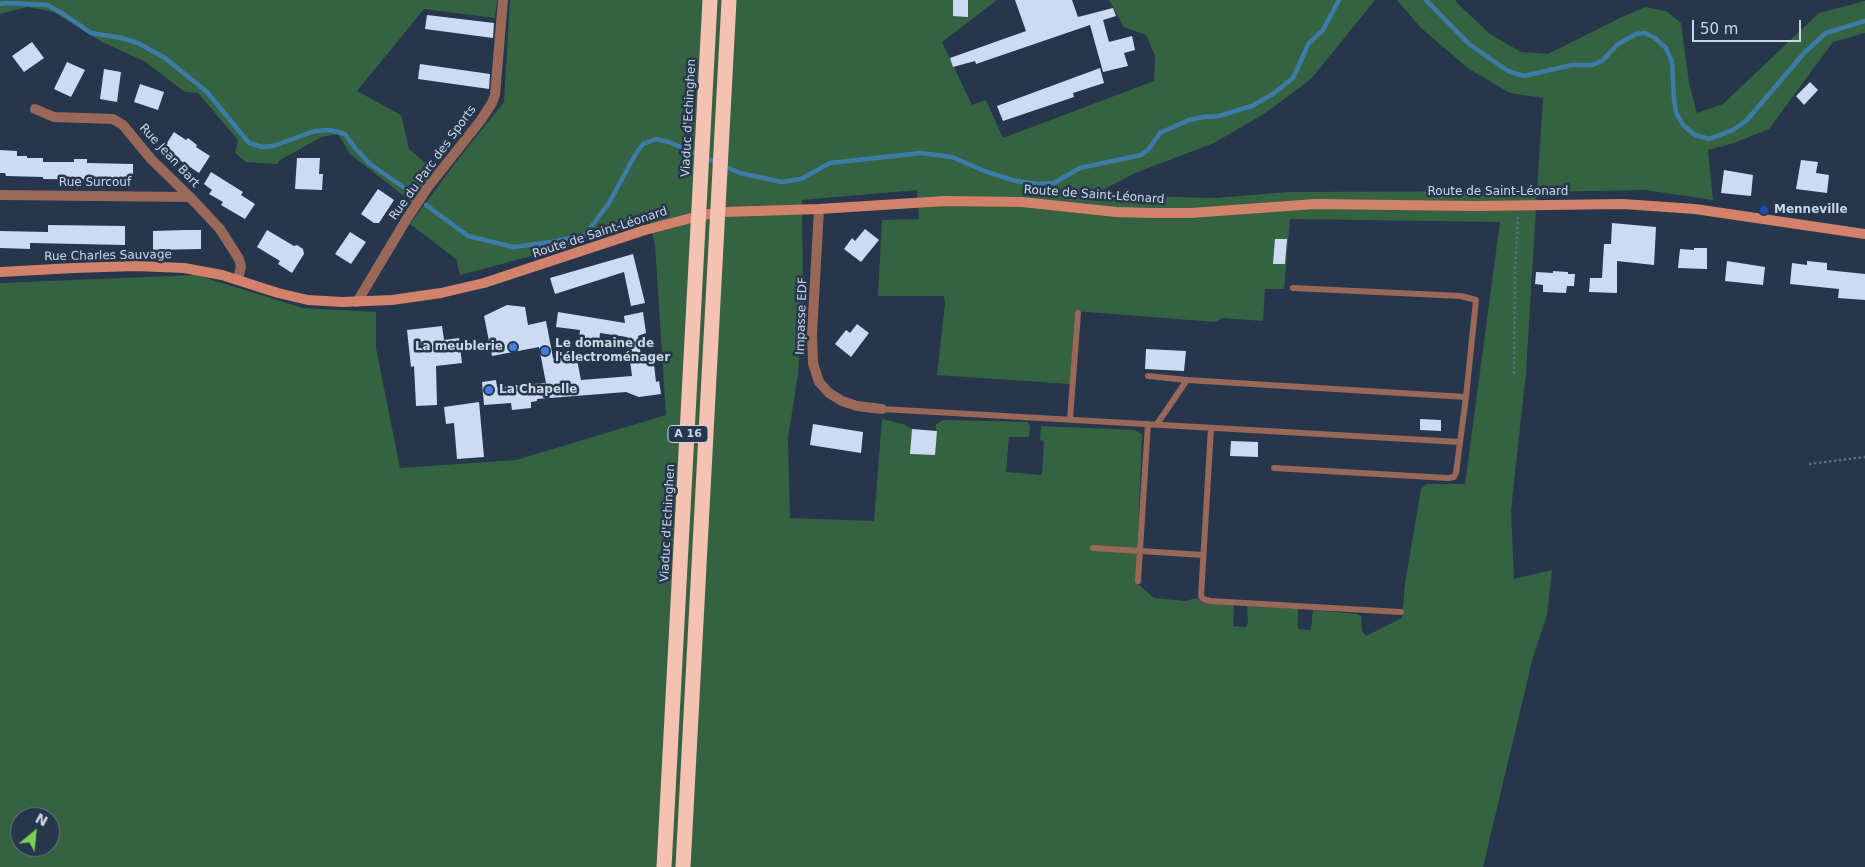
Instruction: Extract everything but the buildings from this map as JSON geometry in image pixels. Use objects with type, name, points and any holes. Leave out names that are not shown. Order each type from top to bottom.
[{"type":"highway","name":"Viaduc d'Echinghen","points":[[664,867],[710,0]]},
{"type":"highway","name":"A 16","points":[[684,867],[729,0]]},
{"type":"street","name":"Rue du Parc des Sports","points":[[357,302],[386,252],[428,187],[492,103],[497,78],[503,0]]},
{"type":"street","name":"Rue Jean Bart","points":[[35,109],[54,117],[102,119],[119,122],[151,159],[217,226],[235,250],[240,266],[238,280]]},
{"type":"street","name":"Rue Surcouf","points":[[0,195],[190,197]]},
{"type":"street","name":"Route de Saint-Léonard","points":[[392,300],[441,293],[484,283],[645,230],[703,215],[724,212],[819,209],[896,203],[972,200],[1022,202],[1116,212],[1152,213],[1191,213],[1315,204],[1656,205],[1865,234]]},
{"type":"street","name":"Impasse EDF","points":[[819,209],[812,363],[819,382],[829,393],[842,401],[857,406],[882,409]]},
{"type":"street","name":"Rue Charles Sauvage","points":[[0,272],[74,268],[165,267],[202,271],[308,300],[357,302],[392,300]]},
{"type":"lane","points":[[1274,468],[1454,477],[1466,397],[1476,300],[1461,296],[1293,288]]},
{"type":"lane","points":[[1070,419],[1078,313]]},
{"type":"lane","points":[[1148,376],[1466,397]]},
{"type":"lane","points":[[1157,424],[1187,380]]},
{"type":"lane","points":[[882,409],[1460,442]]},
{"type":"lane","points":[[1138,581],[1148,424]]},
{"type":"lane","points":[[1211,428],[1200,596],[1203,599],[1210,601],[1401,612]]},
{"type":"lane","points":[[1093,548],[1203,555]]},
{"type":"path","points":[[1514,374],[1515,272],[1519,205]]},
{"type":"path","points":[[1809,464],[1865,457]]},
{"type":"green space","points":[[0,0],[497,0],[495,18],[424,9],[357,91],[401,115],[409,149],[436,172],[413,203],[350,154],[338,134],[322,137],[280,160],[277,164],[246,162],[235,153],[238,140],[198,93],[185,92],[144,61],[102,42],[54,12],[27,7],[0,14]]},
{"type":"green space","points":[[510,0],[997,0],[942,42],[972,105],[986,100],[1003,138],[1154,81],[1155,56],[1146,35],[1124,27],[1109,0],[1375,0],[1311,79],[1264,114],[1214,143],[1135,173],[1093,195],[1216,198],[1288,192],[1537,191],[1543,98],[1510,93],[1469,69],[1421,28],[1397,0],[1455,0],[1490,34],[1521,52],[1548,54],[1645,7],[1666,11],[1681,23],[1689,83],[1697,113],[1723,104],[1819,13],[1865,1],[1865,33],[1833,42],[1769,129],[1734,143],[1708,150],[1713,200],[1645,190],[1537,192],[1526,373],[1511,510],[1514,579],[1552,570],[1547,615],[1533,657],[1483,867],[0,867],[0,283],[196,275],[303,308],[376,312],[376,348],[400,468],[516,460],[666,415],[655,245],[648,217],[595,233],[581,243],[460,275],[456,259],[410,224],[504,102]],"holes":[[[917,190],[919,219],[882,220],[878,296],[944,296],[945,304],[937,375],[1070,384],[1075,311],[1215,322],[1222,318],[1263,321],[1265,289],[1284,289],[1290,219],[1500,222],[1465,484],[1426,484],[1421,489],[1405,583],[1402,618],[1366,636],[1362,631],[1361,616],[1357,614],[1313,610],[1311,629],[1309,630],[1298,629],[1298,609],[1247,606],[1248,623],[1244,627],[1233,626],[1234,605],[1202,603],[1197,598],[1185,601],[1154,598],[1136,582],[1142,435],[1135,430],[1041,426],[1040,440],[1044,441],[1042,475],[1006,472],[1009,437],[1029,437],[1030,426],[1027,422],[943,420],[936,424],[935,455],[911,454],[912,429],[903,424],[882,419],[874,521],[790,518],[788,438],[798,374],[803,290],[802,200]]]},
{"type":"waterway","points":[[426,205],[468,236],[514,247],[585,235],[609,203],[643,144],[656,139],[669,142],[740,173],[782,182],[801,179],[830,163],[921,153],[952,157],[987,172],[1016,181],[1038,184],[1054,183],[1080,168],[1141,155],[1148,150],[1160,133],[1189,120],[1219,116],[1252,106],[1273,94],[1293,78],[1309,43],[1323,30],[1339,0]]},
{"type":"waterway","points":[[1426,0],[1469,44],[1508,71],[1524,76],[1572,65],[1592,65],[1602,61],[1617,45],[1636,34],[1645,33],[1655,38],[1666,48],[1672,62],[1676,112],[1683,125],[1695,135],[1709,139],[1733,130],[1747,120],[1805,52],[1826,33],[1865,21]]},
{"type":"waterway","points":[[0,4],[47,5],[91,33],[122,38],[138,43],[165,58],[207,92],[249,143],[262,147],[273,146],[315,131],[330,130],[345,134],[370,164],[413,194]]},
{"type":"place","name":"Menneville","points":[[1764,210]]},
{"type":"place","name":"La meublerie","points":[[513,347]]},
{"type":"place","name":"Le domaine de l'électroménager","points":[[545,351]]},
{"type":"place","name":"La Chapelle","points":[[489,390]]}]
